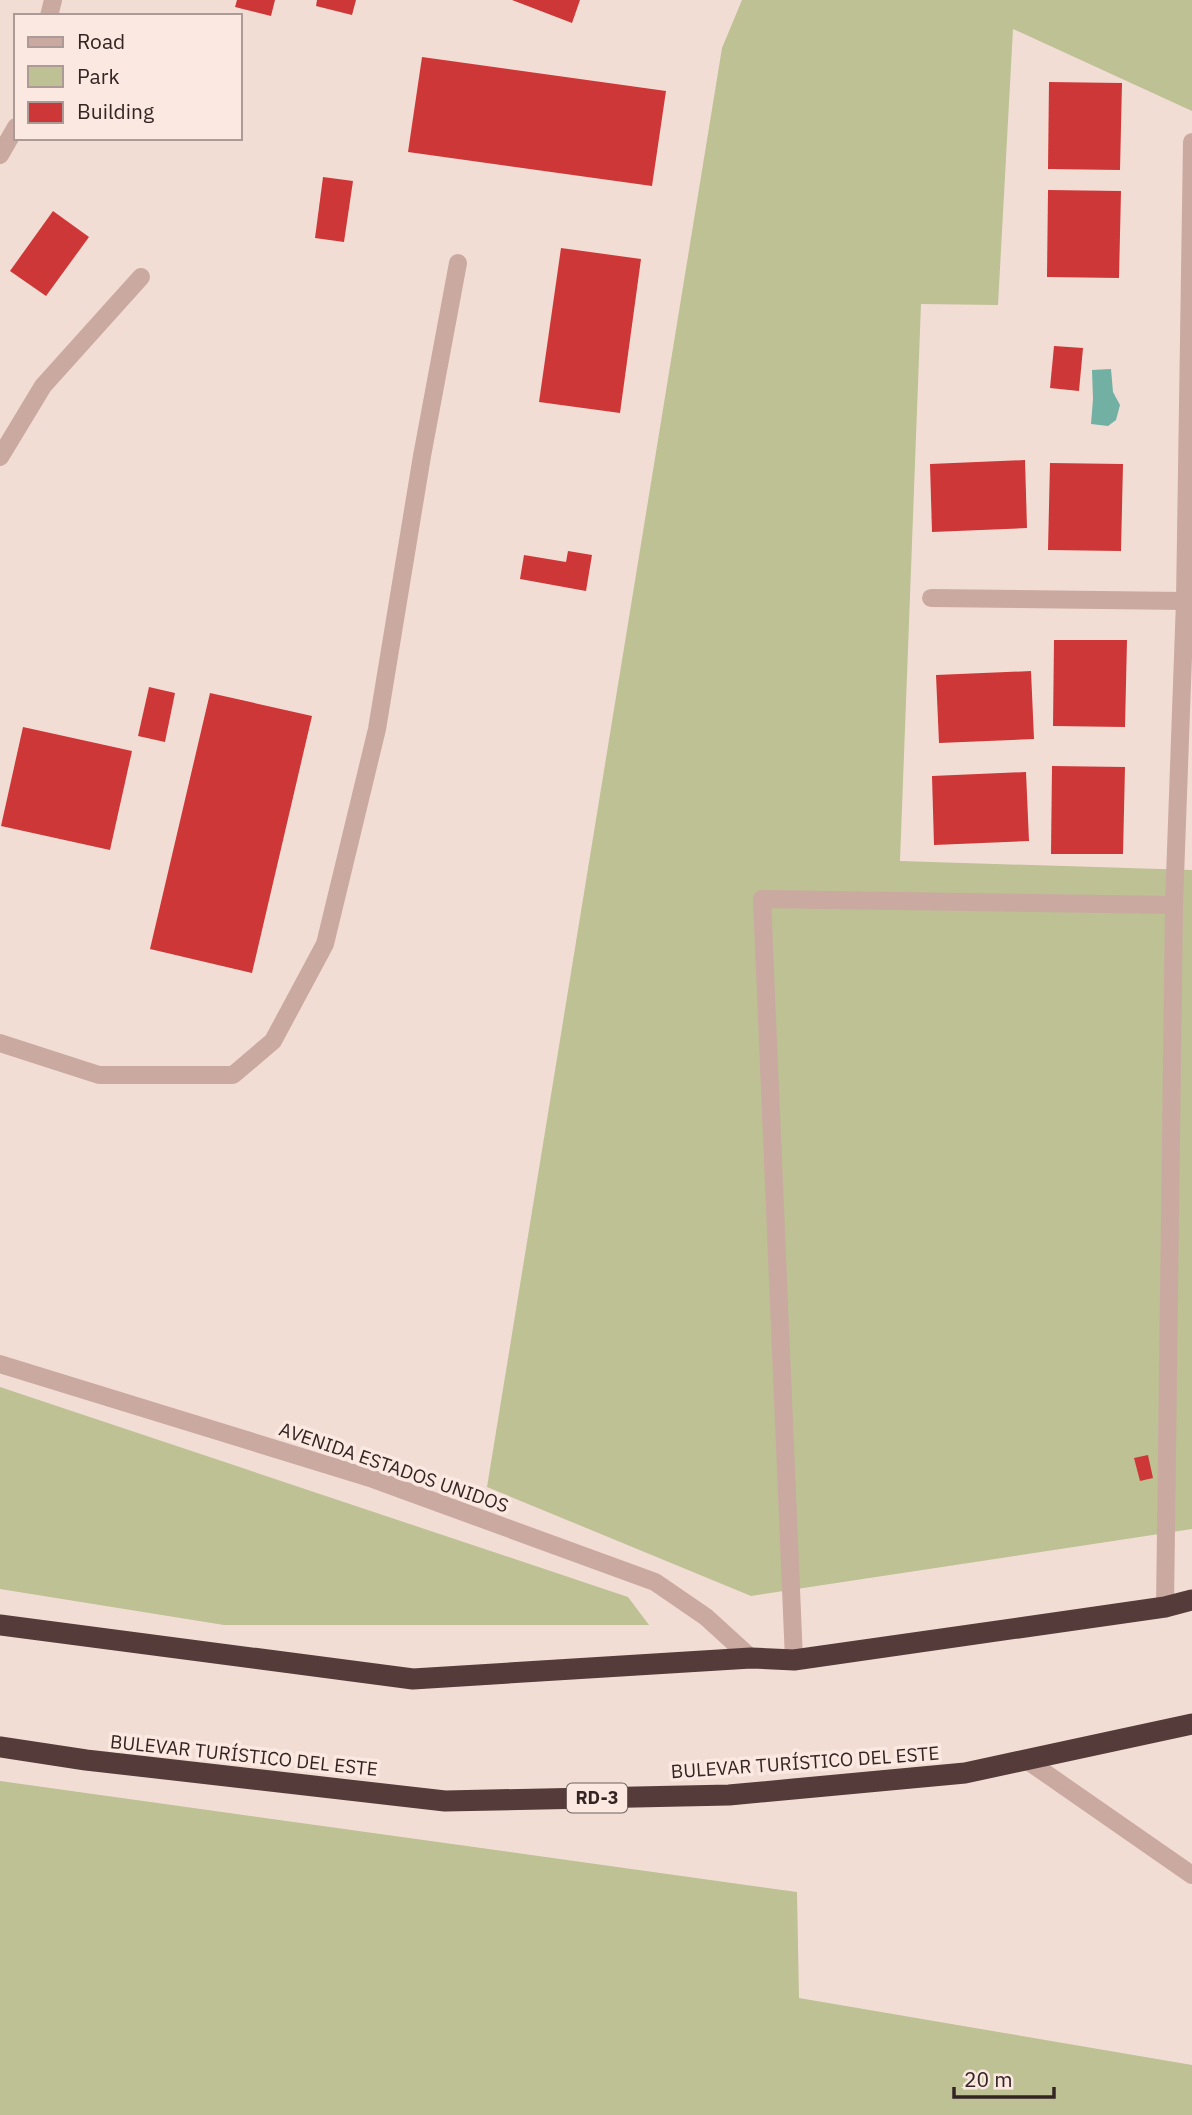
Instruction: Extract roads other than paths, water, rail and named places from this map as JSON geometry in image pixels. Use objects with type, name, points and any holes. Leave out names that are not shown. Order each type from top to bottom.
[{"type":"highway","points":[[0,1625],[414,1679],[751,1658],[794,1660],[1165,1607],[1192,1600]]},
{"type":"highway","name":"BULEVAR TURÍSTICO DEL ESTE","points":[[0,1747],[86,1760],[445,1801],[729,1795],[965,1773],[1192,1724]]},
{"type":"street","points":[[0,155],[14,130]]},
{"type":"street","points":[[1165,1607],[1174,905],[1185,601],[1192,142]]},
{"type":"street","points":[[0,1043],[99,1075],[233,1076],[273,1041],[325,944],[377,729],[422,456],[458,263]]},
{"type":"street","points":[[0,457],[43,386],[141,277]]},
{"type":"street","points":[[931,598],[1185,601]]},
{"type":"street","points":[[794,1660],[762,899],[1174,905]]},
{"type":"street","name":"AVENIDA ESTADOS UNIDOS","points":[[0,1364],[373,1479],[655,1582],[706,1617],[751,1658]]},
{"type":"street","points":[[1025,1759],[1192,1875]]},
{"type":"water","points":[[1111,369],[1113,392],[1120,405],[1116,420],[1108,426],[1091,424],[1092,370]]}]
